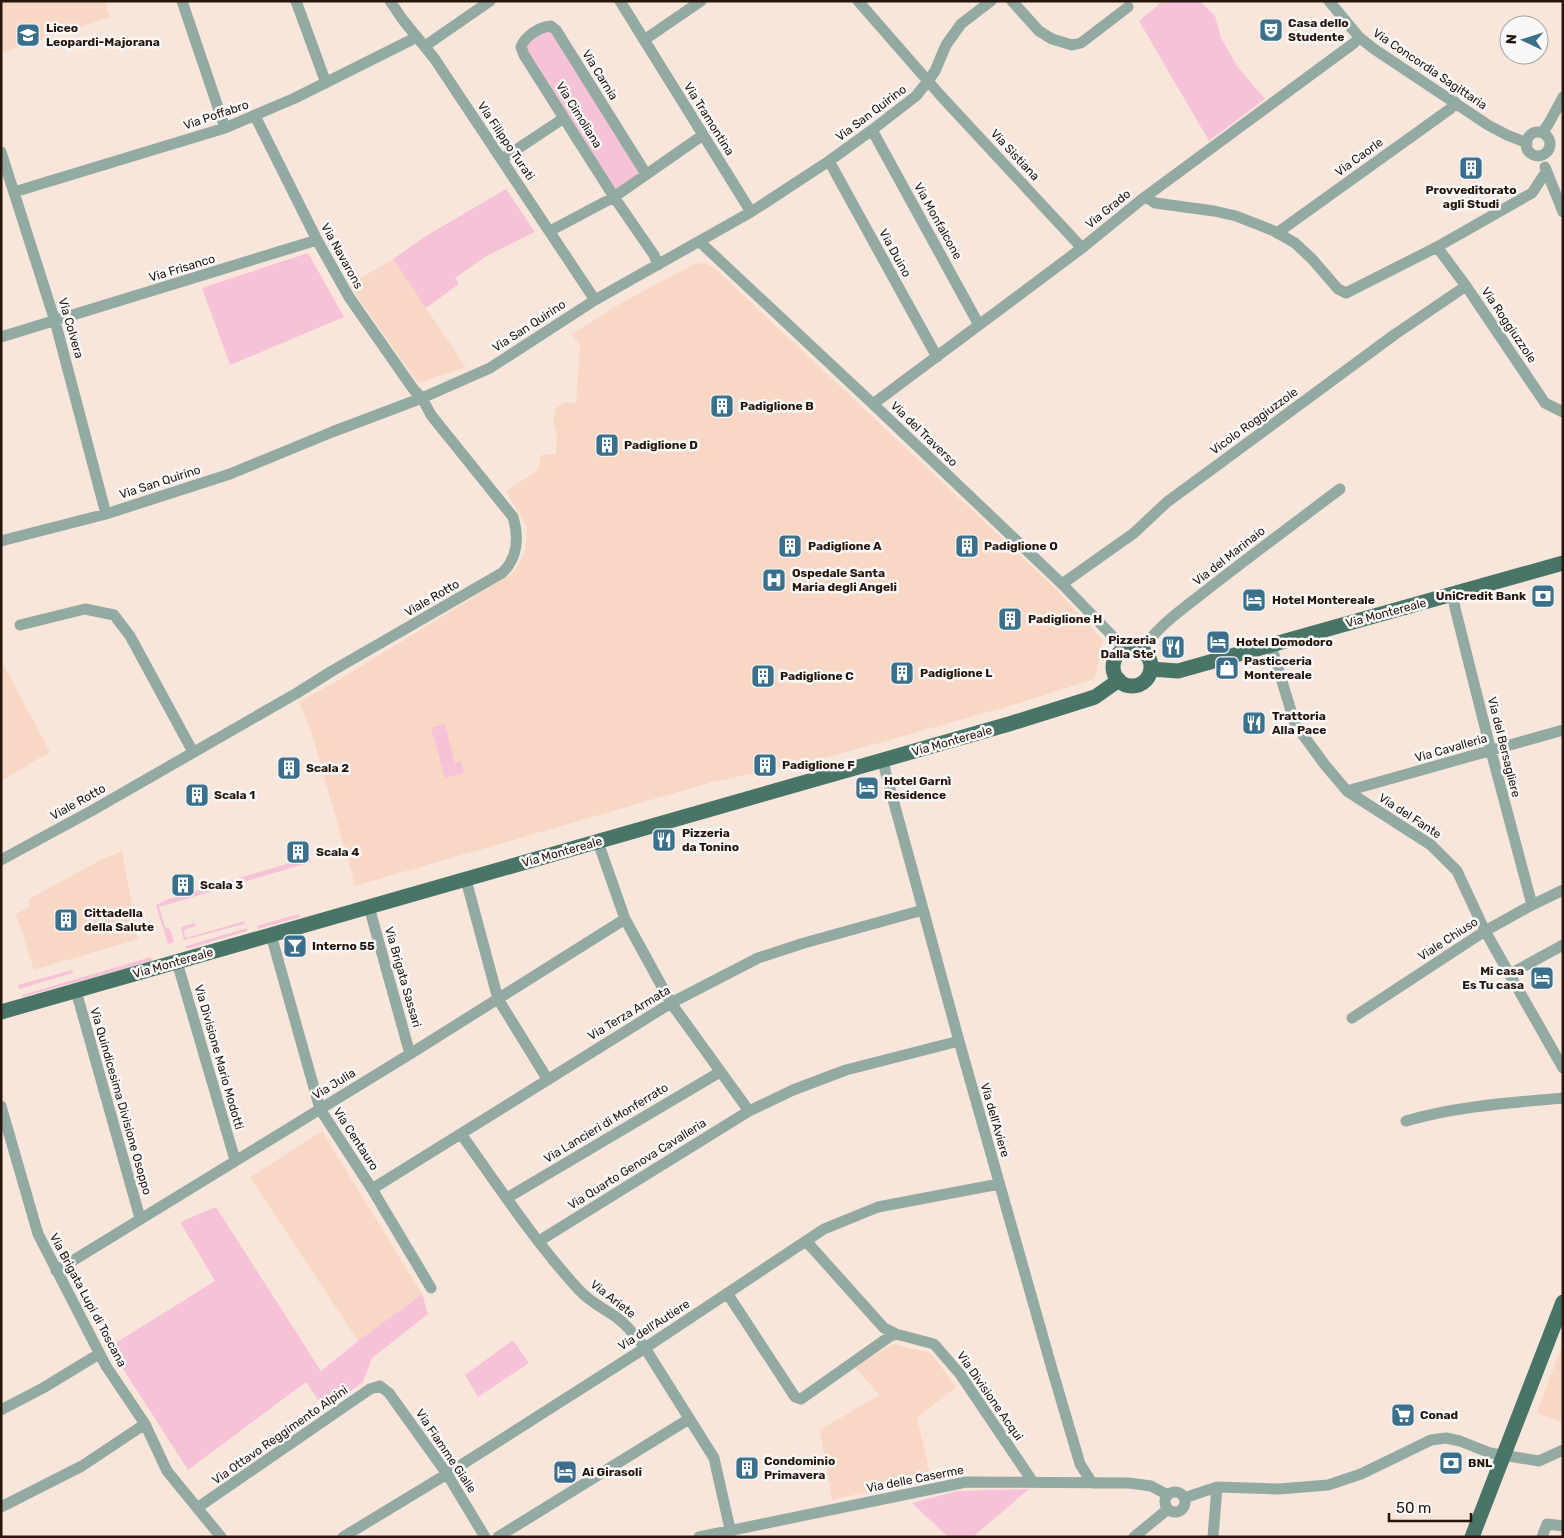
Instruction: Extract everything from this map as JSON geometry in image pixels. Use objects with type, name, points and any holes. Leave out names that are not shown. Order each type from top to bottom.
[{"type":"main road","name":"Via Montereale","points":[[1151,668],[1178,671],[1563,563]]},
{"type":"main road","points":[[1137,649],[1142,651],[1149,659],[1151,668],[1146,680],[1136,686],[1124,684],[1119,680],[1114,669],[1114,663],[1120,653],[1126,650],[1137,649]]},
{"type":"main road","name":"Via Montereale","points":[[1,1012],[1009,724],[1095,696],[1119,680]]},
{"type":"main road","points":[[1472,1537],[1563,1302]]},
{"type":"street","points":[[182,1],[226,128]]},
{"type":"street","points":[[296,1],[326,83]]},
{"type":"street","name":"Via Filippo Turati","points":[[390,1],[421,42],[502,159],[595,300]]},
{"type":"street","name":"Via Poffabro","points":[[14,192],[226,128],[421,42],[490,1]]},
{"type":"street","name":"Via Tramontina","points":[[620,1],[751,212]]},
{"type":"street","points":[[644,40],[701,1]]},
{"type":"street","name":"Via Sistiana","points":[[858,1],[928,81],[1082,248]]},
{"type":"street","points":[[1012,1],[1039,31],[1052,39],[1072,46],[1082,43],[1128,7]]},
{"type":"street","name":"Via Concordia Sagittaria","points":[[1329,1],[1359,37],[1374,50],[1488,125],[1527,143]]},
{"type":"street","name":"Via San Quirino","points":[[1,541],[106,514],[230,474],[332,432],[422,398],[490,368],[595,300],[751,212],[828,162],[872,130],[916,96],[928,81],[952,36],[961,24],[990,2]]},
{"type":"street","name":"Via Carnia","points":[[521,47],[523,40],[543,27],[551,26],[556,30],[646,174]]},
{"type":"street","name":"Via Grado","points":[[873,404],[1082,248],[1146,197],[1354,43],[1359,37]]},
{"type":"street","name":"Via Cimoliana","points":[[521,47],[614,197],[654,255],[658,265]]},
{"type":"street","points":[[1542,133],[1563,97]]},
{"type":"street","name":"Via Caorle","points":[[1277,233],[1450,109],[1455,102]]},
{"type":"street","name":"Via Navarons","points":[[255,116],[317,240],[349,297],[414,390],[422,398]]},
{"type":"street","points":[[502,159],[564,118]]},
{"type":"street","name":"Via Monfalcone","points":[[872,130],[979,325]]},
{"type":"street","points":[[1542,133],[1547,136],[1550,144],[1548,150],[1542,155],[1536,156],[1528,149],[1527,143],[1533,134],[1542,133]]},
{"type":"street","points":[[550,231],[614,197],[703,135]]},
{"type":"street","name":"Via Colvera","points":[[1,152],[55,321],[106,514]]},
{"type":"street","points":[[1542,155],[1546,172],[1563,212]]},
{"type":"street","name":"Via Duino","points":[[828,162],[937,357]]},
{"type":"street","points":[[1146,197],[1155,204],[1214,211],[1236,216],[1277,233],[1295,243],[1338,289],[1346,293],[1437,247],[1532,193],[1546,172]]},
{"type":"street","name":"Via Frisanco","points":[[1,337],[317,240]]},
{"type":"street","name":"Via del Traverso","points":[[700,242],[1062,584],[1126,650]]},
{"type":"street","name":"Via Roggiuzzole","points":[[1437,247],[1466,286],[1545,403],[1563,412]]},
{"type":"street","name":"Vicolo Roggiuzzole","points":[[1062,584],[1134,534],[1167,502],[1230,455],[1394,335],[1466,286]]},
{"type":"street","name":"Viale Rotto","points":[[1,860],[194,752],[502,573],[508,567],[516,545],[517,536],[513,517],[431,415],[422,398]]},
{"type":"street","name":"Via del Marinaio","points":[[1142,651],[1147,643],[1178,613],[1340,489]]},
{"type":"street","name":"Via del Bersagliere","points":[[1454,595],[1455,608],[1491,751],[1532,904]]},
{"type":"street","points":[[20,625],[85,609],[114,615],[130,636],[194,752]]},
{"type":"street","name":"Via del Fante","points":[[1271,645],[1295,724],[1347,791],[1431,845],[1457,871],[1485,930],[1563,1068]]},
{"type":"street","name":"Via Cavalleria","points":[[1347,791],[1563,730]]},
{"type":"street","name":"Via dell'Aviere","points":[[884,760],[885,770],[999,1184],[1080,1464],[1092,1483]]},
{"type":"street","points":[[598,842],[625,920],[671,1003],[749,1111]]},
{"type":"street","points":[[466,880],[498,999],[548,1080]]},
{"type":"street","name":"Viale Chiuso","points":[[1352,1018],[1485,930],[1532,904],[1563,890]]},
{"type":"street","name":"Via Brigata Sassari","points":[[370,907],[410,1054]]},
{"type":"street","name":"Via Terza Armata","points":[[372,1189],[671,1003],[758,958],[804,943],[923,910]]},
{"type":"street","name":"Via Julia","points":[[56,1271],[625,920]]},
{"type":"street","name":"Via Centauro","points":[[271,935],[320,1108],[372,1189],[431,1288]]},
{"type":"street","points":[[1510,974],[1563,945]]},
{"type":"street","name":"Via Divisione Mario Modotti","points":[[177,962],[235,1160]]},
{"type":"street","name":"Via Quindicesima Divisione Osoppo","points":[[76,991],[140,1218]]},
{"type":"street","name":"Via Quarto Genova Cavalleria","points":[[539,1241],[749,1111],[793,1090],[846,1070],[959,1041]]},
{"type":"street","name":"Via Lancieri di Monferrato","points":[[507,1198],[720,1072]]},
{"type":"street","points":[[1406,1121],[1438,1112],[1486,1105],[1563,1098]]},
{"type":"street","name":"Via Brigata Lupi di Toscana","points":[[1,1106],[38,1234],[56,1271],[99,1354],[145,1424],[167,1472],[221,1537]]},
{"type":"street","name":"Via Ariete","points":[[461,1134],[550,1258],[588,1300],[617,1318],[634,1333],[645,1348],[714,1458],[730,1533]]},
{"type":"street","name":"Via dell'Autiere","points":[[346,1535],[447,1474],[645,1348],[824,1229],[878,1207],[999,1184]]},
{"type":"street","name":"Via Divisione Acqui","points":[[806,1241],[884,1328],[896,1334],[934,1344],[960,1374],[1033,1482]]},
{"type":"street","points":[[727,1293],[795,1396],[802,1399],[889,1337],[896,1334]]},
{"type":"street","points":[[1,1410],[43,1388],[99,1354]]},
{"type":"street","name":"Via Fiamme Gialle","points":[[380,1386],[389,1393],[447,1474],[485,1537]]},
{"type":"street","name":"Via Ottavo Reggimento Alpini","points":[[198,1508],[370,1389],[380,1386]]},
{"type":"street","points":[[498,1537],[689,1419]]},
{"type":"street","points":[[1,1507],[82,1466],[145,1424]]},
{"type":"street","name":"Via delle Caserme","points":[[1184,1498],[1217,1487],[1279,1489],[1328,1484],[1361,1474],[1431,1440],[1446,1438],[1503,1456],[1540,1461],[1563,1450]]},
{"type":"street","name":"Via delle Caserme","points":[[699,1537],[730,1533],[966,1482],[1130,1483],[1152,1486],[1168,1495],[1177,1492],[1184,1498],[1185,1504],[1182,1509],[1176,1512],[1168,1509]]},
{"type":"street","points":[[1213,1537],[1217,1487]]},
{"type":"street","points":[[1134,1537],[1168,1509],[1165,1503],[1168,1495]]},
{"type":"street","points":[[1542,1537],[1547,1524],[1563,1526]]},
{"type":"shaded area","name":"Liceo Leopardi-Majorana","points":[[1,1],[105,1],[110,17],[1,53]]},
{"type":"shaded area","points":[[1163,1],[1200,1],[1215,16],[1221,38],[1237,66],[1265,99],[1209,141],[1139,21]]},
{"type":"shaded area","points":[[551,26],[646,174],[614,197],[524,55],[523,40]]},
{"type":"shaded area","points":[[506,189],[535,232],[485,257],[455,278],[459,284],[426,308],[393,259],[426,236]]},
{"type":"shaded area","points":[[308,253],[344,317],[230,365],[202,288]]},
{"type":"shaded area","points":[[393,259],[466,367],[418,383],[349,285]]},
{"type":"shaded area","name":"Ospedale Santa Maria degli Angeli","points":[[704,263],[712,266],[1055,588],[1103,640],[1095,679],[1016,704],[865,747],[813,761],[713,782],[355,886],[311,731],[299,702],[342,678],[513,573],[525,552],[527,527],[506,491],[538,470],[541,455],[556,454],[557,435],[553,422],[556,408],[565,402],[576,403],[580,345],[571,335],[621,303],[694,264]]},
{"type":"shaded area","points":[[1,660],[50,752],[1,781]]},
{"type":"shaded area","points":[[445,724],[455,763],[461,761],[464,773],[445,778],[431,728]]},
{"type":"shaded area","points":[[74,799],[76,805],[54,818],[49,813]]},
{"type":"shaded area","name":"Cittadella della Salute","points":[[122,851],[138,939],[34,970],[16,914],[30,906],[29,899],[104,858]]},
{"type":"shaded area","points":[[310,857],[311,862],[159,907],[165,927],[170,929],[174,942],[168,944],[156,905],[169,899]]},
{"type":"shaded area","points":[[299,914],[300,917],[258,929],[257,926]]},
{"type":"shaded area","points":[[245,921],[244,924],[184,940],[181,927],[195,923],[196,926],[183,930],[186,938]]},
{"type":"shaded area","points":[[247,928],[247,931],[187,949],[186,946]]},
{"type":"shaded area","points":[[151,957],[152,961],[22,997],[22,995]]},
{"type":"shaded area","points":[[72,970],[73,973],[19,989],[18,985]]},
{"type":"shaded area","points":[[322,1131],[422,1294],[358,1341],[250,1177]]},
{"type":"shaded area","points":[[216,1207],[321,1371],[422,1294],[428,1314],[372,1358],[363,1382],[325,1410],[306,1382],[188,1470],[109,1347],[215,1281],[180,1222]]},
{"type":"shaded area","points":[[513,1340],[529,1363],[478,1397],[465,1375]]},
{"type":"shaded area","points":[[1563,1342],[1563,1423],[1537,1413]]},
{"type":"shaded area","points":[[893,1344],[931,1353],[956,1387],[917,1418],[931,1478],[832,1500],[820,1430],[879,1395],[855,1367]]},
{"type":"shaded area","points":[[1029,1489],[973,1537],[948,1537],[912,1503],[957,1491]]},
{"type":"place","name":"Casa dello Studente","points":[[1271,30]]},
{"type":"place","name":"Liceo Leopardi-Majorana","points":[[28,35]]},
{"type":"place","name":"Provveditorato agli Studi","points":[[1471,168]]},
{"type":"place","name":"Padiglione B","points":[[722,406]]},
{"type":"place","name":"Padiglione D","points":[[607,445]]},
{"type":"place","name":"Padiglione A","points":[[790,546]]},
{"type":"place","name":"Padiglione O","points":[[967,546]]},
{"type":"place","name":"Ospedale Santa Maria degli Angeli","points":[[774,580]]},
{"type":"place","name":"UniCredit Bank","points":[[1543,596]]},
{"type":"place","name":"Hotel Montereale","points":[[1254,600]]},
{"type":"place","name":"Padiglione H","points":[[1010,619]]},
{"type":"place","name":"Hotel Domodoro","points":[[1218,642]]},
{"type":"place","name":"Pizzeria Dalla Ste'","points":[[1173,647]]},
{"type":"place","name":"Pasticceria Montereale","points":[[1227,668]]},
{"type":"place","name":"Padiglione L","points":[[902,673]]},
{"type":"place","name":"Padiglione C","points":[[763,676]]},
{"type":"place","name":"Trattoria Alla Pace","points":[[1254,723]]},
{"type":"place","name":"Padiglione F","points":[[765,765]]},
{"type":"place","name":"Scala 2","points":[[289,768]]},
{"type":"place","name":"Hotel Garnì Residence","points":[[867,788]]},
{"type":"place","name":"Scala 1","points":[[197,795]]},
{"type":"place","name":"Pizzeria da Tonino","points":[[664,840]]},
{"type":"place","name":"Scala 4","points":[[298,852]]},
{"type":"place","name":"Scala 3","points":[[183,885]]},
{"type":"place","name":"Cittadella della Salute","points":[[66,920]]},
{"type":"place","name":"Interno 55","points":[[295,946]]},
{"type":"place","name":"Mi casa Es Tu casa","points":[[1542,978]]},
{"type":"place","name":"Conad","points":[[1403,1415]]},
{"type":"place","name":"BNL","points":[[1451,1463]]},
{"type":"place","name":"Condominio Primavera","points":[[747,1468]]},
{"type":"place","name":"Ai Girasoli","points":[[565,1472]]}]
